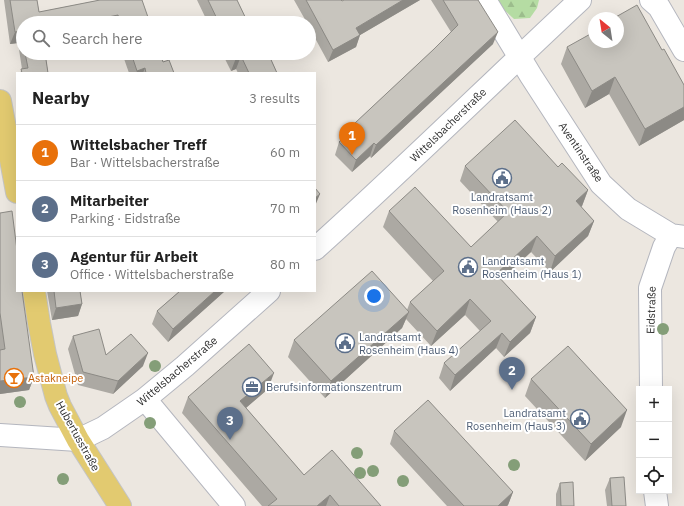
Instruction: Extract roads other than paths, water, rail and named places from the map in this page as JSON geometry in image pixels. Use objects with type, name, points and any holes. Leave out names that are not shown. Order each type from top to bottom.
[{"type":"main road","points":[[0,101],[16,187]]},
{"type":"main road","name":"Hubertusstraße","points":[[34,292],[45,354],[60,406],[78,440],[120,506]]},
{"type":"street","name":"Aventinstraße","points":[[485,0],[519,57],[601,184],[628,208],[678,236]]},
{"type":"street","name":"Wittelsbacherstraße","points":[[316,248],[357,212],[580,0]]},
{"type":"street","points":[[651,0],[659,7],[684,50]]},
{"type":"street","name":"Eidstraße","points":[[652,386],[650,288],[664,247],[678,236]]},
{"type":"street","name":"Wittelsbacherstraße","points":[[78,440],[103,428],[145,400],[268,292]]},
{"type":"street","points":[[145,400],[234,506]]},
{"type":"street","points":[[0,435],[78,440]]},
{"type":"street","points":[[655,494],[657,506]]},
{"type":"place","name":"Wittelsbacher Treff","points":[[352,155]]},
{"type":"place","name":"Landratsamt Rosenheim (Haus 2)","points":[[502,178]]},
{"type":"place","name":"Landratsamt Rosenheim (Haus 1)","points":[[468,267]]},
{"type":"place","name":"Landratsamt Rosenheim (Haus 4)","points":[[345,343]]},
{"type":"place","name":"Astakneipe","points":[[14,378]]},
{"type":"place","name":"Berufsinformationszentrum","points":[[252,387]]},
{"type":"place","name":"Mitarbeiter","points":[[512,390]]},
{"type":"place","name":"Landratsamt Rosenheim (Haus 3)","points":[[580,419]]},
{"type":"place","name":"Agentur für Arbeit","points":[[230,440]]}]
